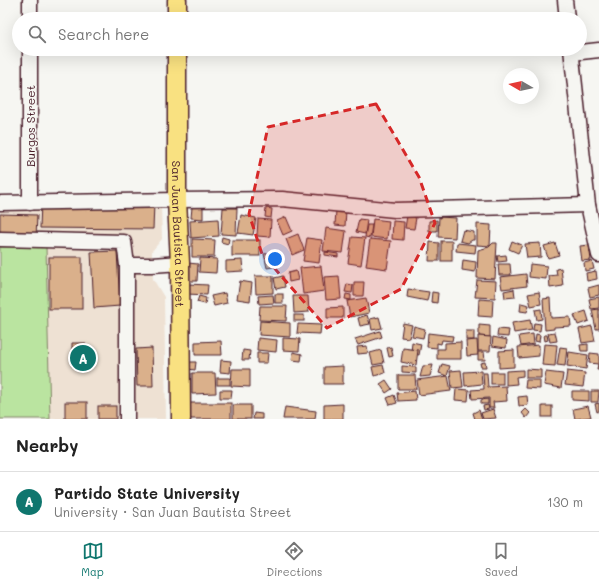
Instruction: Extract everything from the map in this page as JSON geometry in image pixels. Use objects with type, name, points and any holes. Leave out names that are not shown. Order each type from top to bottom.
[{"type":"main road","points":[[177,0],[177,12]]},
{"type":"main road","name":"San Juan Bautista Street","points":[[177,56],[177,200],[180,263],[181,419]]},
{"type":"street","points":[[30,0],[30,12]]},
{"type":"street","points":[[565,0],[566,12]]},
{"type":"street","points":[[587,50],[599,50]]},
{"type":"street","name":"Burgos Street","points":[[30,56],[30,203]]},
{"type":"street","points":[[572,56],[588,205],[599,255]]},
{"type":"street","points":[[0,203],[282,199],[394,210],[588,205]]},
{"type":"street","points":[[0,239],[124,242],[127,265],[127,419]]},
{"type":"street","points":[[127,265],[180,263]]},
{"type":"highlighted area","points":[[376,104],[419,177],[435,223],[401,289],[327,328],[262,254],[249,214],[268,127]]},
{"type":"shaded area","points":[[161,204],[162,239],[152,251],[152,265],[153,279],[164,297],[166,419],[0,419],[0,209]]},
{"type":"green space","points":[[46,246],[50,419],[0,419],[0,247]]},
{"type":"building","points":[[41,203],[154,204],[153,229],[40,228]]},
{"type":"building","points":[[192,207],[203,207],[203,219],[191,218]]},
{"type":"building","points":[[223,208],[237,208],[236,235],[221,234]]},
{"type":"building","points":[[266,208],[272,209],[271,218],[265,217]]},
{"type":"building","points":[[336,210],[346,211],[345,226],[335,225]]},
{"type":"building","points":[[0,214],[37,215],[36,238],[0,237]]},
{"type":"building","points":[[241,215],[256,218],[253,235],[238,233]]},
{"type":"building","points":[[407,216],[416,218],[414,229],[405,228]]},
{"type":"building","points":[[286,217],[292,231],[283,235],[277,221]]},
{"type":"building","points":[[439,217],[456,218],[455,238],[438,237]]},
{"type":"building","points":[[218,219],[219,236],[191,238],[190,221]]},
{"type":"building","points":[[258,219],[271,220],[270,237],[257,236]]},
{"type":"building","points":[[359,219],[367,220],[365,234],[356,232]]},
{"type":"building","points":[[373,219],[389,221],[387,239],[371,237]]},
{"type":"building","points":[[437,220],[437,231],[429,231],[429,221]]},
{"type":"building","points":[[393,221],[404,222],[403,240],[392,239]]},
{"type":"building","points":[[477,224],[491,225],[490,246],[477,245]]},
{"type":"building","points":[[367,225],[372,225],[370,238],[365,237]]},
{"type":"building","points":[[326,228],[346,231],[343,253],[323,251]]},
{"type":"building","points":[[463,230],[474,232],[474,240],[468,243],[460,241]]},
{"type":"building","points":[[298,234],[304,250],[292,255],[286,239]]},
{"type":"building","points":[[222,237],[229,239],[228,244],[221,242]]},
{"type":"building","points":[[352,237],[365,238],[361,265],[348,263]]},
{"type":"building","points":[[307,238],[322,240],[319,263],[303,261]]},
{"type":"building","points":[[192,239],[215,240],[214,257],[192,257]]},
{"type":"building","points":[[370,239],[391,241],[387,269],[366,266]]},
{"type":"building","points":[[232,240],[260,240],[260,256],[232,256]]},
{"type":"building","points":[[441,241],[452,241],[452,261],[441,261]]},
{"type":"building","points":[[512,241],[522,245],[518,253],[509,249]]},
{"type":"building","points":[[430,242],[439,243],[439,261],[429,261]]},
{"type":"building","points":[[457,243],[476,245],[475,253],[456,251]]},
{"type":"building","points":[[493,243],[497,243],[495,279],[477,278],[478,250],[489,247]]},
{"type":"building","points":[[540,243],[541,257],[527,258],[525,244]]},
{"type":"building","points":[[555,243],[559,255],[548,258],[544,246]]},
{"type":"building","points":[[589,245],[591,260],[582,261],[580,246]]},
{"type":"building","points":[[117,251],[120,306],[94,308],[91,252]]},
{"type":"building","points":[[277,252],[279,266],[267,268],[264,254]]},
{"type":"building","points":[[325,252],[338,254],[338,257],[325,255]]},
{"type":"building","points":[[506,255],[507,261],[498,262],[497,256]]},
{"type":"building","points":[[49,257],[82,257],[82,309],[49,309]]},
{"type":"building","points":[[200,258],[217,259],[216,273],[199,272]]},
{"type":"building","points":[[242,260],[243,271],[226,272],[226,261]]},
{"type":"building","points":[[463,260],[476,262],[475,272],[462,270]]},
{"type":"building","points":[[592,261],[594,269],[585,271],[584,263]]},
{"type":"building","points":[[188,263],[198,264],[197,281],[187,281]]},
{"type":"building","points":[[498,264],[510,264],[511,275],[499,275]]},
{"type":"building","points":[[530,264],[547,266],[546,279],[529,277]]},
{"type":"building","points":[[321,266],[324,291],[303,294],[300,268]]},
{"type":"building","points":[[561,268],[563,286],[550,288],[549,276],[557,275],[556,269]]},
{"type":"building","points":[[296,271],[298,280],[289,282],[288,273]]},
{"type":"building","points":[[596,271],[597,279],[587,281],[586,273]]},
{"type":"building","points":[[526,274],[527,286],[502,289],[500,277]]},
{"type":"building","points":[[255,276],[273,276],[273,293],[256,294]]},
{"type":"building","points":[[283,276],[285,287],[276,289],[274,278]]},
{"type":"building","points":[[339,276],[341,299],[326,300],[324,277]]},
{"type":"building","points":[[477,280],[496,281],[495,298],[475,297]]},
{"type":"building","points":[[240,281],[252,283],[250,301],[237,299]]},
{"type":"building","points":[[354,282],[364,282],[363,296],[354,296]]},
{"type":"building","points":[[188,284],[208,285],[207,295],[187,294]]},
{"type":"building","points":[[347,284],[353,285],[352,293],[345,292]]},
{"type":"building","points":[[599,285],[599,295],[590,297],[588,288]]},
{"type":"building","points":[[408,289],[429,292],[427,301],[407,297]]},
{"type":"building","points":[[514,289],[515,297],[505,298],[504,291]]},
{"type":"building","points":[[432,292],[438,293],[437,303],[431,302]]},
{"type":"building","points":[[539,292],[541,304],[531,306],[528,294]]},
{"type":"building","points":[[225,293],[227,303],[214,306],[211,296]]},
{"type":"building","points":[[275,294],[283,294],[283,303],[275,303]]},
{"type":"building","points":[[346,294],[351,295],[351,300],[345,299]]},
{"type":"building","points":[[273,295],[274,303],[259,304],[258,296]]},
{"type":"building","points":[[199,296],[206,298],[205,304],[197,302]]},
{"type":"building","points":[[293,296],[308,296],[309,312],[294,313]]},
{"type":"building","points":[[599,297],[599,308],[591,309],[589,299]]},
{"type":"building","points":[[366,298],[369,313],[350,317],[347,301]]},
{"type":"building","points":[[550,298],[551,318],[570,317],[571,326],[554,327],[554,329],[545,330],[543,299]]},
{"type":"building","points":[[479,299],[493,300],[492,317],[478,316]]},
{"type":"building","points":[[521,303],[529,305],[527,312],[520,311]]},
{"type":"building","points":[[260,306],[287,306],[286,321],[259,320]]},
{"type":"building","points":[[343,307],[343,318],[327,318],[327,308]]},
{"type":"building","points":[[541,309],[542,319],[537,320],[535,310]]},
{"type":"building","points":[[599,309],[599,329],[596,329],[592,310]]},
{"type":"building","points":[[586,311],[589,321],[578,325],[574,315]]},
{"type":"building","points":[[294,315],[304,315],[304,321],[294,321]]},
{"type":"building","points":[[367,315],[370,324],[360,326],[358,318]]},
{"type":"building","points":[[379,317],[382,328],[372,330],[370,319]]},
{"type":"building","points":[[530,320],[532,330],[514,333],[512,323]]},
{"type":"building","points":[[260,321],[290,323],[290,337],[259,335]]},
{"type":"building","points":[[403,323],[412,325],[409,338],[401,337]]},
{"type":"building","points":[[534,323],[541,324],[540,331],[533,330]]},
{"type":"building","points":[[298,324],[321,325],[320,334],[297,333]]},
{"type":"building","points":[[479,325],[490,326],[490,337],[479,336]]},
{"type":"building","points":[[414,326],[425,329],[423,338],[412,336]]},
{"type":"building","points":[[592,326],[595,341],[582,343],[579,329]]},
{"type":"building","points":[[498,329],[509,330],[508,337],[497,336]]},
{"type":"building","points":[[380,331],[382,337],[358,345],[355,339]]},
{"type":"building","points":[[466,331],[474,331],[474,340],[466,340]]},
{"type":"building","points":[[555,332],[557,341],[550,342],[548,333]]},
{"type":"building","points":[[428,333],[453,336],[452,341],[442,340],[441,344],[437,343],[437,348],[427,347]]},
{"type":"building","points":[[533,334],[534,344],[521,346],[519,336]]},
{"type":"building","points":[[536,334],[540,335],[539,342],[535,341]]},
{"type":"building","points":[[544,335],[547,335],[548,340],[545,341]]},
{"type":"building","points":[[478,336],[491,337],[490,351],[478,351]]},
{"type":"building","points":[[493,337],[507,340],[506,348],[492,346]]},
{"type":"building","points":[[258,338],[277,340],[276,352],[257,350]]},
{"type":"building","points":[[283,338],[300,339],[299,351],[283,350]]},
{"type":"building","points":[[477,340],[478,355],[467,356],[466,341]]},
{"type":"building","points":[[221,341],[222,355],[195,355],[195,342]]},
{"type":"building","points":[[412,342],[421,344],[419,355],[411,353]]},
{"type":"building","points":[[461,342],[461,359],[437,359],[437,349],[445,349],[445,343]]},
{"type":"building","points":[[72,343],[85,343],[84,366],[72,366]]},
{"type":"building","points":[[544,344],[557,345],[555,366],[542,365]]},
{"type":"building","points":[[588,344],[588,351],[581,351],[580,345]]},
{"type":"building","points":[[539,345],[539,356],[519,358],[518,347]]},
{"type":"building","points":[[367,346],[368,353],[358,354],[357,347]]},
{"type":"building","points":[[391,347],[393,356],[389,357],[387,348]]},
{"type":"building","points":[[560,347],[567,348],[565,366],[557,365]]},
{"type":"building","points":[[152,348],[153,386],[137,386],[136,349]]},
{"type":"building","points":[[403,348],[418,350],[416,365],[401,362]]},
{"type":"building","points":[[243,350],[250,351],[249,360],[242,360]]},
{"type":"building","points":[[381,350],[384,363],[373,365],[370,353]]},
{"type":"building","points":[[514,350],[514,367],[499,368],[499,351]]},
{"type":"building","points":[[293,352],[302,354],[301,361],[292,360]]},
{"type":"building","points":[[478,352],[484,352],[485,360],[478,360]]},
{"type":"building","points":[[569,352],[588,355],[586,369],[567,366]]},
{"type":"building","points":[[257,353],[268,353],[267,363],[257,363]]},
{"type":"building","points":[[590,353],[599,354],[599,370],[597,370],[598,364],[589,363]]},
{"type":"building","points":[[221,360],[231,361],[230,373],[220,372]]},
{"type":"building","points":[[189,362],[196,362],[195,370],[188,369]]},
{"type":"building","points":[[485,362],[486,367],[481,367],[480,363]]},
{"type":"building","points":[[442,364],[450,366],[447,376],[439,373]]},
{"type":"building","points":[[383,365],[385,373],[374,376],[372,367]]},
{"type":"building","points":[[433,365],[430,376],[420,377],[423,366]]},
{"type":"building","points":[[343,366],[343,384],[324,384],[324,367]]},
{"type":"building","points":[[402,366],[416,367],[416,373],[402,372]]},
{"type":"building","points":[[232,369],[250,369],[250,387],[231,386]]},
{"type":"building","points":[[526,369],[541,370],[541,378],[526,378]]},
{"type":"building","points":[[461,370],[463,387],[452,388],[450,371]]},
{"type":"building","points":[[523,370],[523,376],[516,377],[517,384],[506,385],[506,371]]},
{"type":"building","points":[[481,371],[482,384],[465,386],[464,372]]},
{"type":"building","points":[[567,371],[585,373],[583,387],[565,385]]},
{"type":"building","points":[[491,372],[503,372],[503,384],[491,384]]},
{"type":"building","points":[[546,372],[563,374],[561,388],[544,385]]},
{"type":"building","points":[[192,373],[215,373],[216,393],[192,394]]},
{"type":"building","points":[[483,373],[487,373],[488,387],[506,386],[507,401],[493,402],[494,408],[489,408],[489,398],[472,399],[471,390],[484,389]]},
{"type":"building","points":[[398,375],[415,375],[416,389],[398,389]]},
{"type":"building","points":[[448,376],[451,391],[419,395],[417,380]]},
{"type":"building","points":[[217,378],[230,378],[230,385],[217,385]]},
{"type":"building","points":[[386,380],[392,389],[386,393],[380,384]]},
{"type":"building","points":[[526,380],[540,380],[540,389],[525,388]]},
{"type":"building","points":[[456,389],[469,390],[468,401],[455,400]]},
{"type":"building","points":[[220,390],[232,390],[231,398],[220,398]]},
{"type":"building","points":[[415,391],[416,400],[398,401],[397,393]]},
{"type":"building","points":[[572,391],[589,391],[589,401],[572,400]]},
{"type":"building","points":[[591,391],[599,391],[598,402],[591,402]]},
{"type":"building","points":[[394,395],[397,403],[390,405],[387,398]]},
{"type":"building","points":[[527,396],[528,405],[519,406],[518,397]]},
{"type":"building","points":[[488,399],[488,404],[481,404],[481,400]]},
{"type":"building","points":[[65,402],[87,402],[87,419],[65,419]]},
{"type":"building","points":[[190,403],[231,403],[231,419],[190,419]]},
{"type":"building","points":[[599,403],[599,411],[597,412],[595,404]]},
{"type":"building","points":[[343,404],[343,419],[324,419],[324,405]]},
{"type":"building","points":[[233,405],[251,405],[251,419],[233,419]]},
{"type":"building","points":[[488,405],[489,409],[484,410],[483,406]]},
{"type":"building","points":[[98,406],[116,406],[116,419],[98,419]]},
{"type":"building","points":[[542,406],[552,406],[552,417],[542,417]]},
{"type":"building","points":[[588,406],[591,417],[575,419],[573,409]]},
{"type":"building","points":[[285,407],[316,411],[315,419],[283,419]]},
{"type":"building","points":[[493,409],[496,418],[483,419],[481,413]]},
{"type":"building","points":[[526,409],[530,413],[526,418],[522,413]]},
{"type":"building","points":[[479,410],[482,419],[475,419],[473,413]]},
{"type":"building","points":[[254,413],[262,414],[262,419],[253,419]]},
{"type":"place","name":"Partido State University","points":[[83,358]]}]
